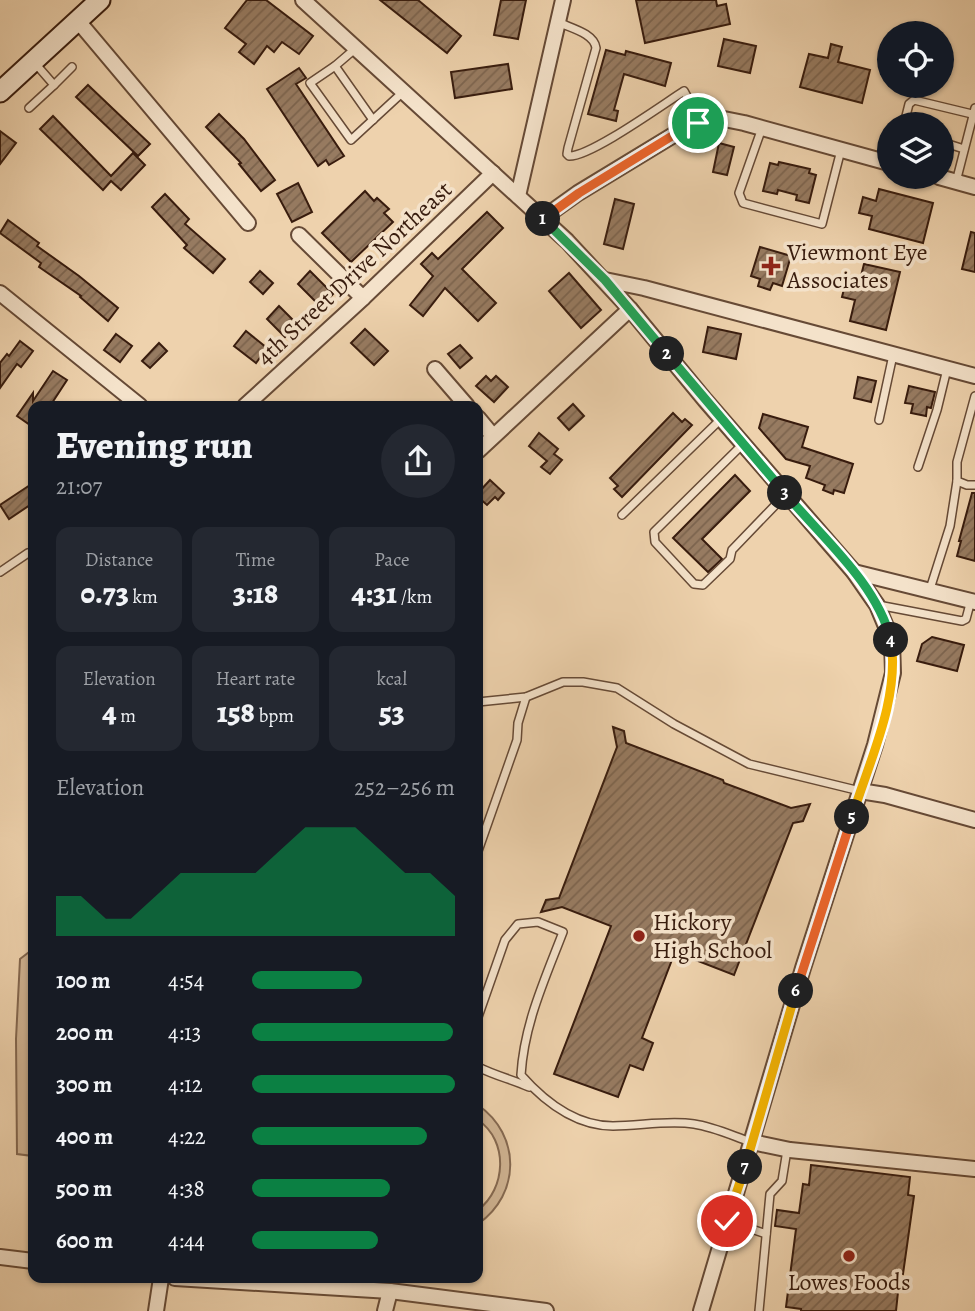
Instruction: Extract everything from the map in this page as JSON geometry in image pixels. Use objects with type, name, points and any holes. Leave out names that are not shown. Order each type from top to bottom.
[{"type":"street","points":[[0,92],[100,0]]},
{"type":"street","points":[[303,0],[543,218],[605,280],[854,572],[877,605],[890,635],[893,673],[879,732],[803,968],[701,1311]]},
{"type":"street","points":[[518,196],[563,0]]},
{"type":"street","points":[[78,21],[248,223]]},
{"type":"street","points":[[543,218],[674,135],[701,122],[731,120],[877,160]]},
{"type":"street","name":"4th Street Drive Northeast","points":[[250,401],[493,173]]},
{"type":"street","points":[[956,182],[975,187]]},
{"type":"street","points":[[299,235],[363,298]]},
{"type":"street","points":[[605,280],[975,376]]},
{"type":"street","points":[[0,293],[134,401]]},
{"type":"street","points":[[483,445],[630,309]]},
{"type":"street","points":[[435,369],[463,401]]},
{"type":"street","points":[[483,424],[493,436]]},
{"type":"street","points":[[854,572],[973,601]]},
{"type":"street","points":[[860,792],[885,795],[975,820]]},
{"type":"street","points":[[752,1142],[787,1149],[975,1170]]},
{"type":"street","points":[[0,1256],[28,1260]]},
{"type":"street","points":[[156,1311],[160,1283]]},
{"type":"street","points":[[258,1283],[390,1291],[497,1307],[546,1311]]},
{"type":"street","points":[[385,1311],[390,1291]]},
{"type":"lane","points":[[563,0],[573,0]]},
{"type":"lane","points":[[558,22],[590,37],[596,48],[568,148],[569,156],[580,155],[603,142],[684,91],[701,122]]},
{"type":"lane","points":[[356,48],[310,83],[351,140],[404,91]]},
{"type":"lane","points":[[33,61],[54,85]]},
{"type":"lane","points":[[335,66],[373,120]]},
{"type":"lane","points":[[29,108],[72,67]]},
{"type":"lane","points":[[907,112],[909,104],[914,100],[974,111],[956,182]]},
{"type":"lane","points":[[762,128],[739,193],[743,203],[822,224],[841,150]]},
{"type":"lane","points":[[954,146],[964,149]]},
{"type":"lane","points":[[879,420],[893,355]]},
{"type":"lane","points":[[918,467],[947,369]]},
{"type":"lane","points":[[930,589],[950,527],[957,463],[975,396]]},
{"type":"lane","points":[[622,515],[721,418]]},
{"type":"lane","points":[[743,443],[654,532],[655,542],[694,584],[703,585],[730,559],[732,550],[786,495]]},
{"type":"lane","points":[[957,481],[975,485]]},
{"type":"lane","points":[[0,572],[28,553]]},
{"type":"lane","points":[[877,605],[962,621],[966,620],[973,601]]},
{"type":"lane","points":[[483,701],[526,697],[563,682],[583,682],[617,688],[674,724],[749,764],[860,792]]},
{"type":"lane","points":[[483,836],[517,740],[518,723],[526,697]]},
{"type":"lane","points":[[483,1003],[505,940],[518,924],[538,922],[563,932],[531,1014],[522,1049],[521,1075],[556,1108],[590,1122],[610,1126],[694,1124],[752,1142]]},
{"type":"lane","points":[[483,1070],[502,1079],[514,1080],[533,1088]]},
{"type":"lane","points":[[759,1311],[771,1194],[782,1181],[787,1149]]},
{"type":"lane","points":[[727,1221],[766,1234]]},
{"type":"shaded area","points":[[28,953],[28,1155],[17,1154],[16,1039],[20,959]]},
{"type":"shaded area","points":[[483,1109],[502,1132],[510,1164],[502,1197],[483,1220],[483,1205],[494,1190],[500,1165],[495,1140],[483,1124]]},
{"type":"building","points":[[247,0],[266,0],[313,36],[299,54],[282,42],[274,52],[267,46],[254,64],[239,52],[246,44],[225,28]]},
{"type":"building","points":[[380,0],[418,0],[461,36],[447,53]]},
{"type":"building","points":[[501,0],[526,0],[518,39],[494,35]]},
{"type":"building","points":[[636,0],[716,0],[717,6],[726,4],[730,24],[645,43]]},
{"type":"building","points":[[724,39],[756,46],[750,73],[718,66]]},
{"type":"building","points":[[831,44],[842,47],[838,62],[870,70],[862,103],[800,87],[809,54],[828,58]]},
{"type":"building","points":[[606,50],[625,55],[626,51],[671,63],[665,86],[624,74],[614,110],[618,111],[616,121],[588,114]]},
{"type":"building","points":[[508,64],[512,89],[455,98],[451,72]]},
{"type":"building","points":[[299,68],[306,78],[296,84],[344,156],[329,165],[326,160],[318,166],[267,89]]},
{"type":"building","points":[[88,85],[150,144],[138,156],[76,97]]},
{"type":"building","points":[[219,114],[244,139],[275,180],[261,191],[239,164],[241,163],[206,127]]},
{"type":"building","points":[[53,116],[111,176],[133,153],[145,165],[121,190],[111,181],[103,190],[40,129]]},
{"type":"building","points":[[0,131],[16,143],[0,164]]},
{"type":"building","points":[[719,143],[734,147],[727,175],[713,172]]},
{"type":"building","points":[[779,162],[810,169],[809,173],[816,175],[809,203],[796,200],[797,195],[778,190],[777,194],[763,191],[770,163],[778,165]]},
{"type":"building","points":[[298,183],[312,212],[292,222],[277,194]]},
{"type":"building","points":[[879,189],[933,203],[923,243],[869,229],[872,216],[859,213],[863,197],[876,201]]},
{"type":"building","points":[[365,191],[374,201],[377,198],[389,209],[384,213],[393,222],[351,262],[322,233]]},
{"type":"building","points":[[165,194],[189,219],[185,224],[225,259],[213,273],[184,248],[187,245],[152,207]]},
{"type":"building","points":[[615,199],[634,204],[623,249],[604,244]]},
{"type":"building","points":[[487,212],[503,228],[462,269],[496,303],[478,321],[445,288],[423,316],[410,305],[433,276],[421,264],[432,253],[438,259]]},
{"type":"building","points":[[8,220],[39,243],[37,246],[118,308],[108,321],[81,296],[39,267],[41,263],[0,233]]},
{"type":"building","points":[[971,232],[975,233],[975,272],[962,269]]},
{"type":"building","name":"Viewmont Eye Associates","points":[[760,247],[791,256],[782,286],[773,283],[770,290],[758,286],[760,279],[751,276]]},
{"type":"building","points":[[864,264],[900,272],[886,330],[850,321],[855,300],[842,297],[846,281],[859,284]]},
{"type":"building","points":[[260,271],[273,283],[263,294],[250,282]]},
{"type":"building","points":[[310,271],[333,294],[321,307],[298,284]]},
{"type":"building","points":[[569,273],[601,310],[581,328],[549,291]]},
{"type":"building","points":[[279,306],[298,325],[285,337],[267,319]]},
{"type":"building","points":[[708,327],[741,334],[736,359],[703,352]]},
{"type":"building","points":[[365,329],[388,351],[374,365],[351,343]]},
{"type":"building","points":[[246,331],[267,348],[256,363],[234,346]]},
{"type":"building","points":[[116,334],[132,346],[120,362],[104,350]]},
{"type":"building","points":[[20,341],[33,351],[21,367],[17,364],[0,388],[0,363]]},
{"type":"building","points":[[159,343],[167,351],[150,368],[142,361]]},
{"type":"building","points":[[460,345],[472,358],[460,368],[448,354]]},
{"type":"building","points":[[53,371],[67,380],[53,401],[33,401]]},
{"type":"building","points":[[486,376],[491,381],[496,376],[508,387],[494,402],[476,386]]},
{"type":"building","points":[[858,377],[876,381],[871,402],[854,398]]},
{"type":"building","points":[[909,386],[935,392],[931,408],[927,407],[926,416],[911,413],[913,404],[905,403]]},
{"type":"building","points":[[33,393],[33,401],[28,401],[28,424],[17,416]]},
{"type":"building","points":[[573,404],[584,416],[569,430],[558,418]]},
{"type":"building","points":[[673,413],[682,422],[685,419],[692,425],[622,497],[614,489],[618,486],[610,478]]},
{"type":"building","points":[[763,414],[808,427],[802,447],[853,464],[844,493],[834,490],[833,494],[823,490],[825,485],[806,478],[810,466],[786,459],[759,428]]},
{"type":"building","points":[[539,433],[558,449],[554,454],[562,460],[550,474],[541,467],[547,461],[529,446]]},
{"type":"building","points":[[735,475],[750,491],[702,539],[722,559],[708,572],[673,538]]},
{"type":"building","points":[[490,480],[504,493],[498,500],[495,497],[487,505],[483,501],[483,488]]},
{"type":"building","points":[[28,486],[28,506],[9,519],[0,505]]},
{"type":"building","points":[[972,493],[975,493],[975,561],[957,556]]},
{"type":"building","points":[[932,637],[964,645],[957,671],[917,661],[922,644]]},
{"type":"building","points":[[613,727],[624,731],[626,743],[723,780],[724,783],[791,808],[810,804],[803,821],[793,823],[734,975],[675,952],[642,1038],[653,1043],[643,1070],[630,1065],[618,1097],[554,1074],[611,926],[562,907],[541,912],[546,900],[559,898],[617,747]]},
{"type":"building","name":"Lowes Foods","points":[[811,1165],[910,1177],[908,1195],[914,1196],[896,1311],[801,1311],[786,1307],[796,1229],[775,1226],[777,1210],[799,1213],[803,1184],[809,1185]]},
{"type":"place","name":"Viewmont Eye Associates","points":[[771,266]]},
{"type":"place","name":"Hickory High School","points":[[639,936]]},
{"type":"place","name":"Lowes Foods","points":[[849,1256]]},
{"type":"route","points":[[698,123],[685,128],[543,218],[605,280],[854,572],[877,605],[892,641],[894,660],[890,691],[875,745],[803,968],[727,1221]]}]
